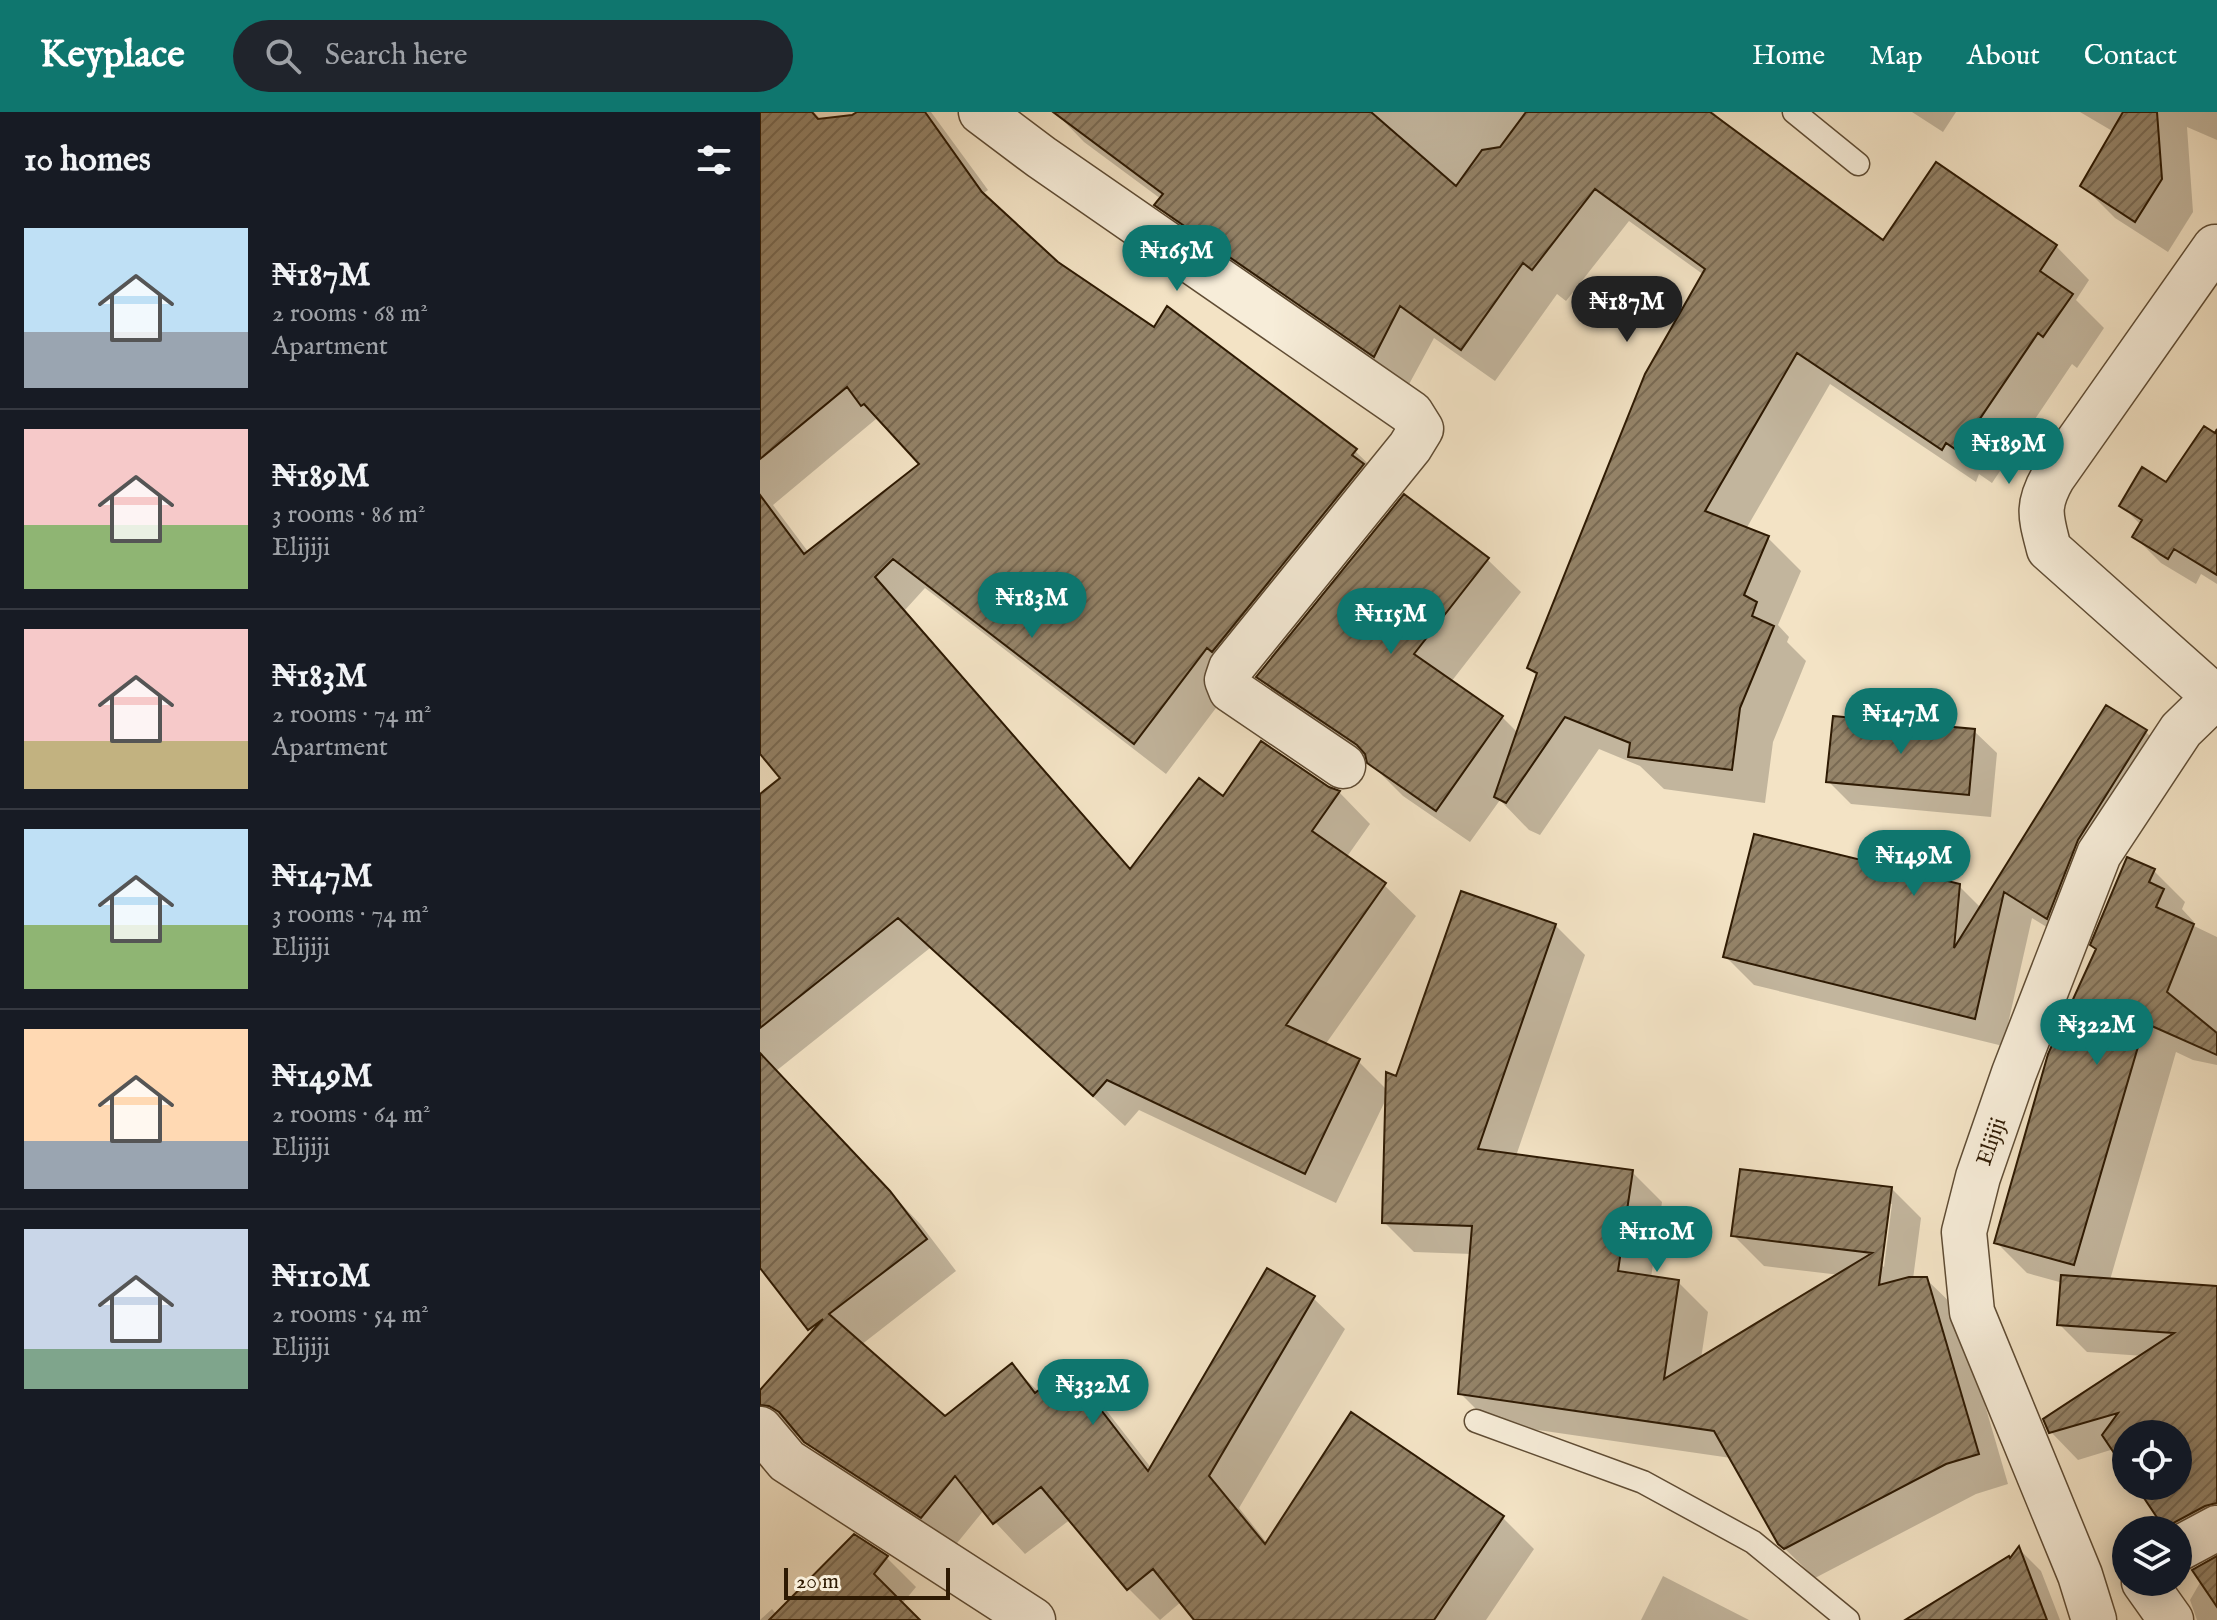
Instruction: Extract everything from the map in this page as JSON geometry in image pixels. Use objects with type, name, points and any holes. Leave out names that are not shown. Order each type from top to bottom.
[{"type":"street","points":[[981,112],[1041,157],[1411,413],[1421,429],[1410,447],[1231,668],[1227,680],[1231,690],[1343,766]]},
{"type":"street","points":[[2215,247],[2053,477],[2042,497],[2041,517],[2049,549],[2215,696]]},
{"type":"street","name":"Elijiji","points":[[2092,1613],[2080,1575],[1972,1312],[1964,1232],[1978,1177],[2014,1073],[2099,854],[2181,730],[2215,696]]},
{"type":"street","points":[[760,1429],[787,1461],[1033,1620]]},
{"type":"street","points":[[2192,1541],[2217,1528]]},
{"type":"street","points":[[2092,1613],[2112,1593]]},
{"type":"street","points":[[2154,1596],[2171,1620]]},
{"type":"lane","points":[[1794,112],[1858,164]]},
{"type":"lane","points":[[1476,1421],[1643,1482],[1753,1542],[1848,1620]]},
{"type":"building","points":[[760,112],[812,112],[818,119],[857,112],[925,112],[982,192],[1058,262],[1154,327],[1167,306],[1357,449],[1352,455],[1364,464],[1212,652],[1207,648],[1134,744],[893,559],[875,577],[1130,869],[1199,778],[1223,796],[1261,741],[1329,787],[1340,791],[1312,831],[1386,883],[1286,1025],[1360,1059],[1305,1174],[1107,1080],[1093,1096],[898,918],[760,1028],[760,794],[780,778],[760,754],[760,495],[804,554],[919,464],[864,404],[861,406],[847,387],[760,459]]},
{"type":"building","points":[[1053,112],[1371,112],[1456,186],[1482,150],[1500,147],[1526,112],[1710,112],[1883,240],[1936,162],[2057,245],[2040,271],[2073,294],[2043,337],[2038,333],[1958,451],[1946,443],[1942,450],[1797,353],[1705,511],[1769,536],[1744,595],[1757,602],[1752,616],[1774,626],[1740,708],[1732,770],[1628,757],[1630,743],[1565,717],[1506,803],[1494,797],[1537,673],[1527,668],[1645,374],[1705,269],[1595,189],[1532,270],[1523,263],[1461,350],[1400,306],[1374,357],[1154,205],[1163,194]]},
{"type":"building","points":[[2123,112],[2157,112],[2162,179],[2135,222],[2080,186]]},
{"type":"building","points":[[2204,426],[2215,433],[2217,429],[2217,575],[2174,549],[2168,559],[2132,537],[2142,520],[2119,506],[2142,467],[2166,482]]},
{"type":"building","points":[[1404,494],[1489,558],[1414,654],[1503,716],[1436,811],[1367,763],[1365,754],[1357,745],[1256,677]]},
{"type":"building","points":[[2106,705],[2147,730],[2078,840],[2047,919],[2004,892],[1975,1019],[1723,957],[1754,834],[1960,884],[1954,948]]},
{"type":"building","points":[[1833,716],[1975,729],[1969,795],[1826,782]]},
{"type":"building","points":[[2127,857],[2155,869],[2149,882],[2164,889],[2156,907],[2194,924],[2167,992],[2217,1033],[2217,1055],[2145,1023],[2074,1265],[1994,1243],[2048,1054],[2096,949],[2090,945]]},
{"type":"building","points":[[1461,891],[1556,924],[1478,1149],[1633,1170],[1618,1271],[1679,1280],[1664,1379],[1872,1253],[1731,1236],[1740,1169],[1892,1187],[1879,1285],[1909,1277],[1927,1277],[1979,1454],[1946,1464],[1784,1549],[1778,1544],[1714,1431],[1458,1394],[1472,1226],[1382,1223],[1386,1072],[1396,1076]]},
{"type":"building","points":[[760,1053],[890,1191],[927,1239],[829,1314],[945,1416],[1012,1363],[1035,1393],[1068,1367],[1148,1471],[1267,1268],[1315,1296],[1209,1476],[1265,1544],[1351,1412],[1504,1516],[1434,1620],[1194,1620],[1153,1569],[1127,1590],[1041,1487],[993,1524],[955,1476],[921,1518],[804,1442],[779,1412],[760,1405],[760,1390],[823,1319],[808,1330],[760,1268]]},
{"type":"building","points":[[2061,1275],[2217,1286],[2217,1503],[2186,1516],[2156,1516],[2145,1500],[2192,1500],[2192,1420],[2113,1420],[2118,1413],[2049,1433],[2043,1419],[2174,1333],[2057,1325]]},
{"type":"building","points":[[2112,1421],[2112,1450],[2102,1435]]},
{"type":"building","points":[[854,1534],[888,1556],[874,1574],[920,1620],[769,1620]]},
{"type":"building","points":[[2019,1546],[2047,1620],[1905,1620],[2010,1558]]},
{"type":"building","points":[[2217,1556],[2217,1607],[2192,1570]]}]
